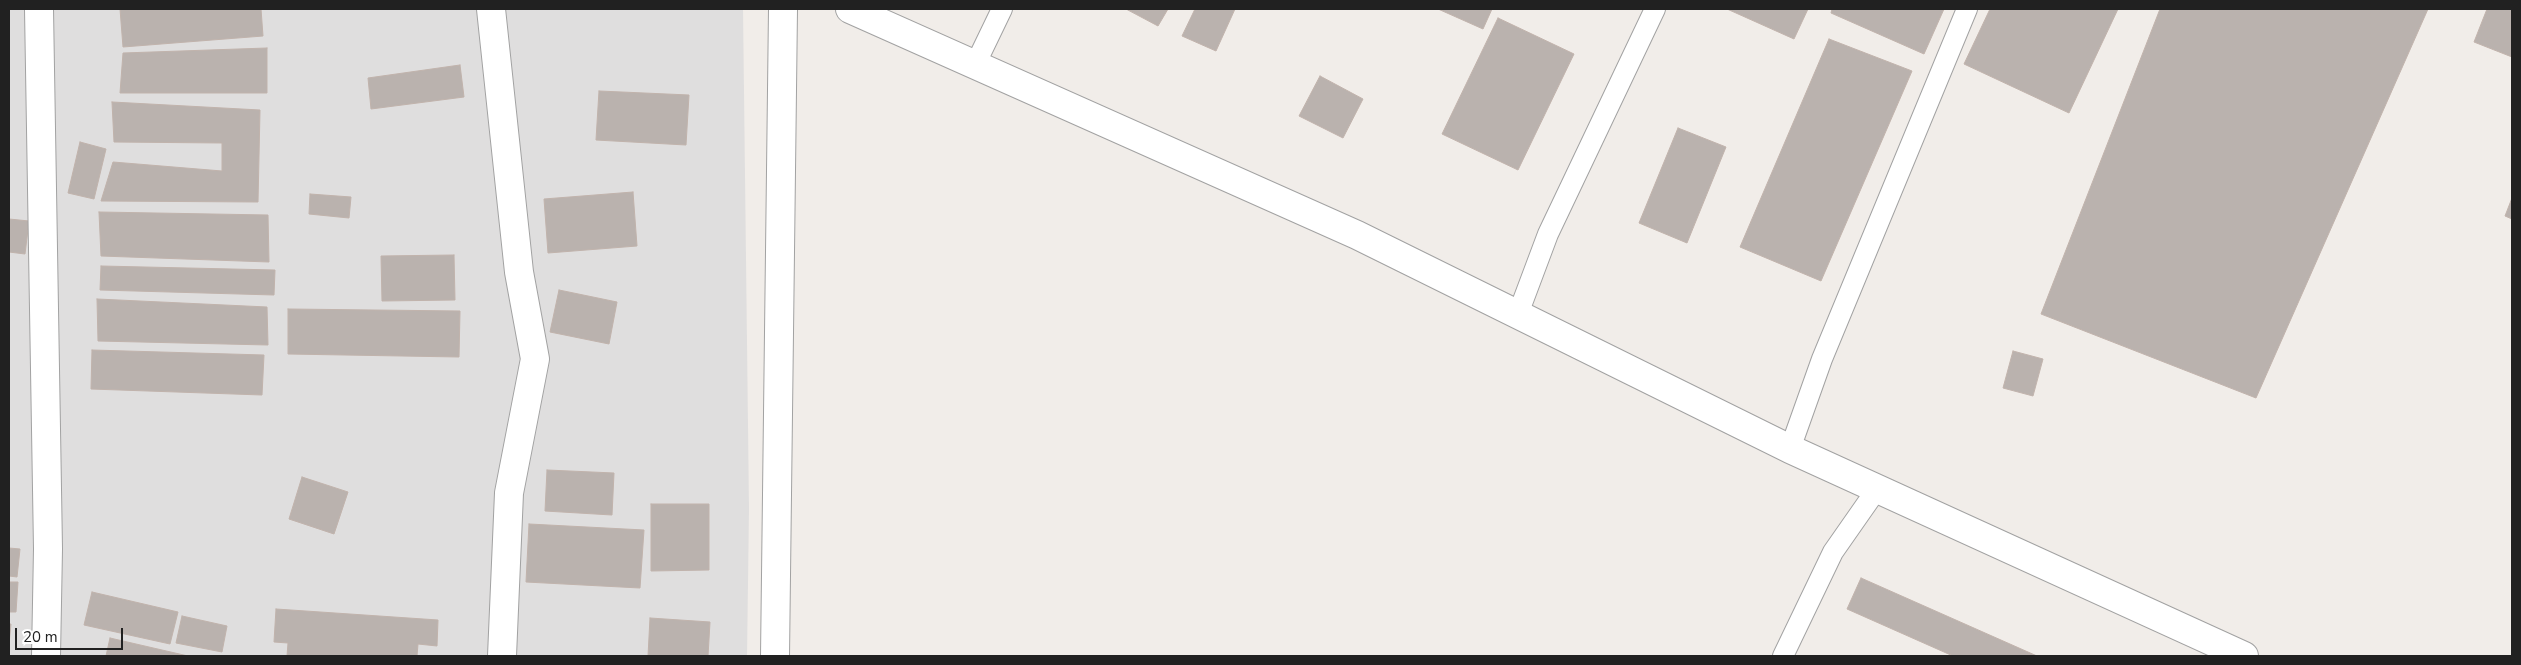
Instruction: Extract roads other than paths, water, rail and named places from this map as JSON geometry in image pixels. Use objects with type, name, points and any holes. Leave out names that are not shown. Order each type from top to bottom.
[{"type":"street","points":[[39,9],[48,549],[46,656]]},
{"type":"street","points":[[491,9],[519,272],[535,359],[509,492],[502,656]]},
{"type":"street","points":[[775,656],[783,9]]},
{"type":"street","points":[[850,9],[1357,235],[1790,449],[2244,656]]},
{"type":"lane","points":[[976,65],[1002,9]]},
{"type":"lane","points":[[1518,314],[1548,234],[1655,9]]},
{"type":"lane","points":[[1790,449],[1822,360],[1967,9]]},
{"type":"lane","points":[[1783,656],[1833,552],[1877,489]]}]
